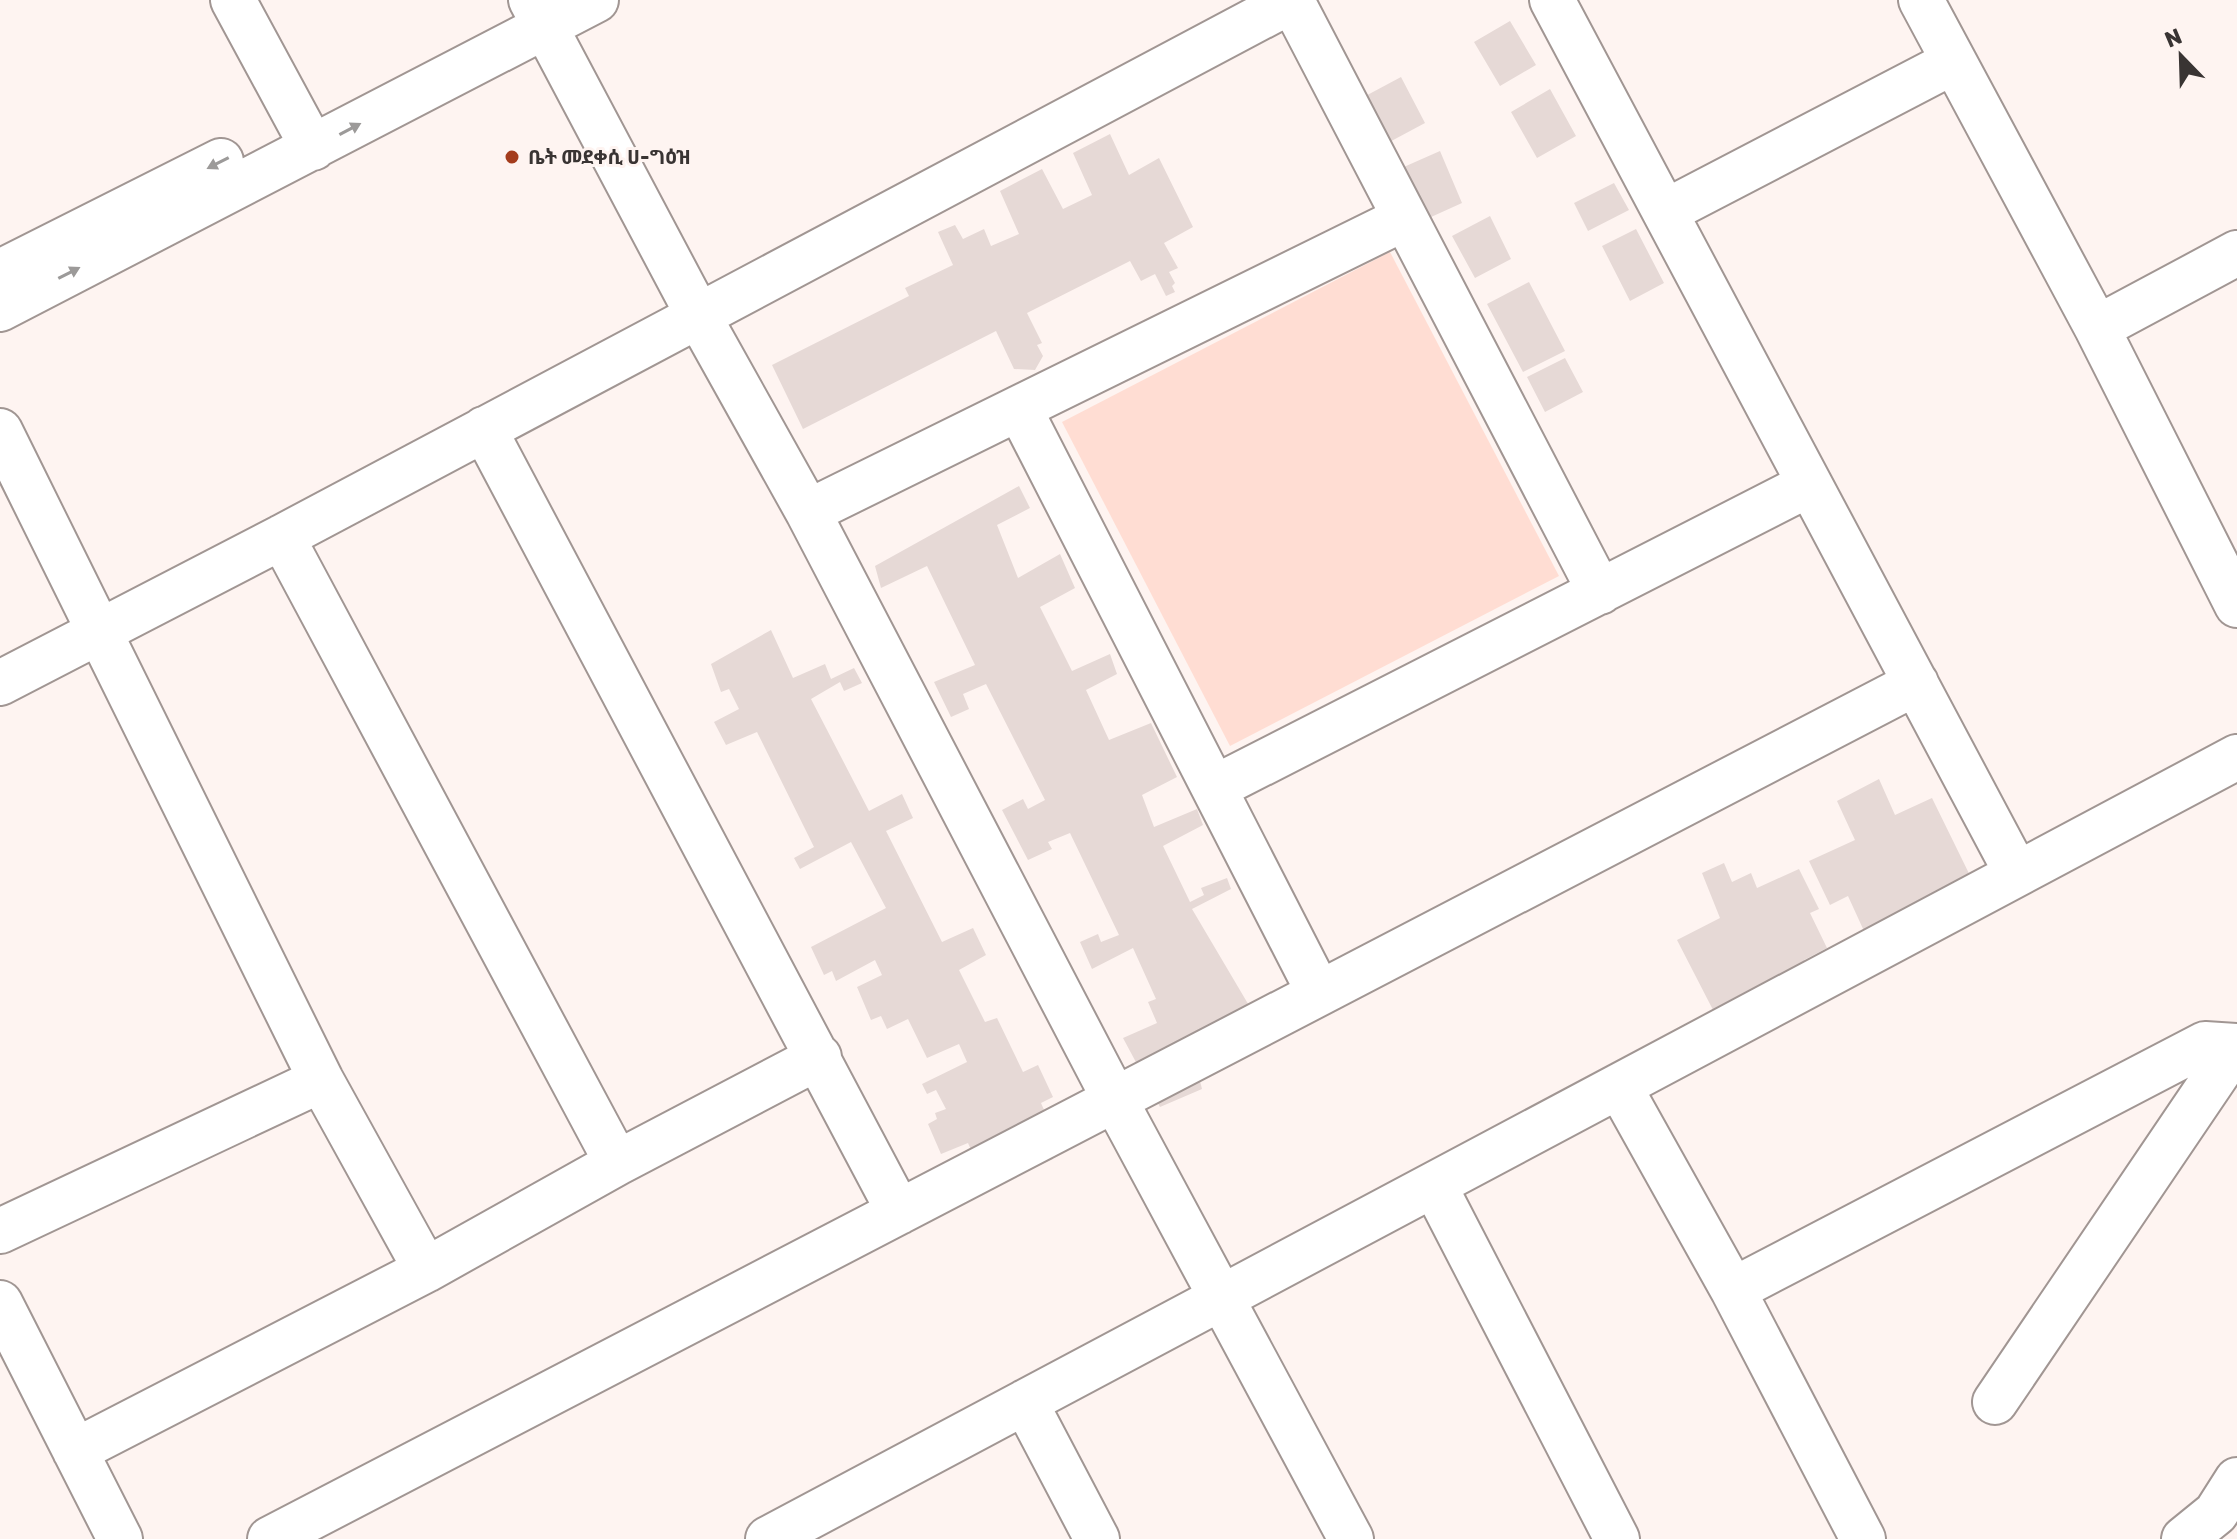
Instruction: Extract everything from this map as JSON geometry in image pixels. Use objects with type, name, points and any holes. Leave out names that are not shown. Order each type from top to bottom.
[{"type":"street","points":[[233,0],[306,135]]},
{"type":"street","points":[[0,309],[536,7],[596,0]]},
{"type":"street","points":[[0,683],[98,629],[282,537],[1292,0],[1600,592]]},
{"type":"street","points":[[1552,0],[2016,872]]},
{"type":"street","points":[[1921,0],[2097,328],[2237,605]]},
{"type":"street","points":[[536,7],[698,315],[808,512],[1220,1299],[1351,1539]]},
{"type":"street","points":[[1665,212],[1953,62]]},
{"type":"street","points":[[0,272],[306,135]]},
{"type":"street","points":[[808,512],[1405,218]]},
{"type":"street","points":[[2097,328],[2237,253]]},
{"type":"street","points":[[1019,408],[1318,991]]},
{"type":"street","points":[[484,429],[899,1212]]},
{"type":"street","points":[[0,431],[321,1080],[426,1270]]},
{"type":"street","points":[[1214,788],[1808,485]]},
{"type":"street","points":[[282,537],[617,1163]]},
{"type":"street","points":[[270,1539],[1115,1100],[1318,991],[1916,683]]},
{"type":"street","points":[[768,1539],[2237,757]]},
{"type":"street","points":[[1733,1290],[2205,1044],[2237,1046]]},
{"type":"street","points":[[1995,1402],[2237,1046]]},
{"type":"street","points":[[75,1451],[426,1270],[617,1163],[819,1057]]},
{"type":"street","points":[[0,1231],[321,1080]]},
{"type":"street","points":[[1619,1086],[1733,1290],[1863,1539]]},
{"type":"street","points":[[1434,1185],[1617,1539]]},
{"type":"street","points":[[0,1303],[120,1539]]},
{"type":"street","points":[[1025,1402],[1097,1539]]},
{"type":"shaded area","points":[[1390,252],[1559,576],[1230,746],[1062,422]]},
{"type":"building","points":[[1510,21],[1536,65],[1500,86],[1474,42]]},
{"type":"building","points":[[1401,77],[1425,123],[1382,146],[1358,100]]},
{"type":"building","points":[[1550,89],[1576,136],[1537,158],[1511,112]]},
{"type":"building","points":[[1110,134],[1129,175],[1159,158],[1193,227],[1164,243],[1178,268],[1169,272],[1175,283],[1172,286],[1175,292],[1166,296],[1155,274],[1141,281],[1130,261],[1027,313],[1042,343],[1037,345],[1043,356],[1035,370],[1014,369],[996,331],[803,429],[772,365],[909,296],[905,288],[953,265],[938,232],[955,225],[963,239],[984,229],[991,246],[1019,234],[1000,191],[1042,169],[1063,209],[1092,195],[1073,153]]},
{"type":"building","points":[[1440,151],[1462,203],[1420,222],[1397,170]]},
{"type":"building","points":[[1614,183],[1629,210],[1588,231],[1574,203]]},
{"type":"building","points":[[1490,216],[1511,259],[1475,278],[1452,236]]},
{"type":"building","points":[[1636,229],[1664,283],[1630,301],[1602,246]]},
{"type":"building","points":[[1529,282],[1565,351],[1523,372],[1487,304]]},
{"type":"building","points":[[1565,358],[1583,392],[1545,412],[1527,377]]},
{"type":"building","points":[[1019,486],[1030,508],[997,525],[1018,578],[1060,554],[1075,588],[1040,607],[1072,671],[1110,654],[1117,674],[1086,690],[1109,740],[1151,723],[1177,777],[1142,795],[1154,827],[1197,809],[1203,825],[1163,846],[1190,902],[1204,895],[1201,888],[1227,878],[1231,889],[1192,909],[1270,1041],[1200,1081],[1202,1089],[1160,1107],[1123,1038],[1157,1023],[1148,1002],[1156,999],[1133,948],[1092,969],[1080,942],[1098,934],[1101,942],[1119,935],[1070,833],[1048,842],[1052,849],[1028,860],[1002,810],[1023,799],[1028,809],[1045,800],[986,684],[963,694],[969,709],[951,717],[934,682],[975,665],[927,566],[881,588],[875,566]]},
{"type":"building","points":[[771,630],[793,678],[825,664],[831,679],[854,668],[862,683],[844,691],[840,682],[811,699],[869,811],[902,794],[913,818],[886,831],[942,942],[973,928],[986,955],[959,970],[985,1022],[997,1018],[1023,1072],[1038,1065],[1053,1097],[1041,1103],[1054,1133],[1043,1138],[1053,1159],[1001,1184],[994,1165],[980,1170],[968,1143],[941,1154],[928,1124],[937,1119],[935,1113],[946,1109],[936,1090],[927,1094],[922,1084],[967,1062],[959,1044],[927,1058],[908,1019],[887,1029],[881,1016],[871,1020],[857,987],[882,975],[875,960],[836,981],[832,971],[824,975],[811,947],[886,908],[851,842],[800,869],[794,858],[814,847],[757,732],[726,745],[714,722],[739,709],[729,689],[721,692],[711,664]]},
{"type":"building","points":[[1879,779],[1895,815],[1932,798],[1982,900],[1864,931],[1848,896],[1830,905],[1809,861],[1855,840],[1837,801]]},
{"type":"building","points":[[1724,863],[1732,882],[1751,873],[1757,888],[1799,869],[1819,909],[1810,913],[1827,948],[1804,960],[1822,997],[1728,1039],[1677,940],[1720,918],[1702,873]]},
{"type":"place","name":"ቤት መደቀሲ ሀ-ግዕዝ","points":[[512,157]]}]
